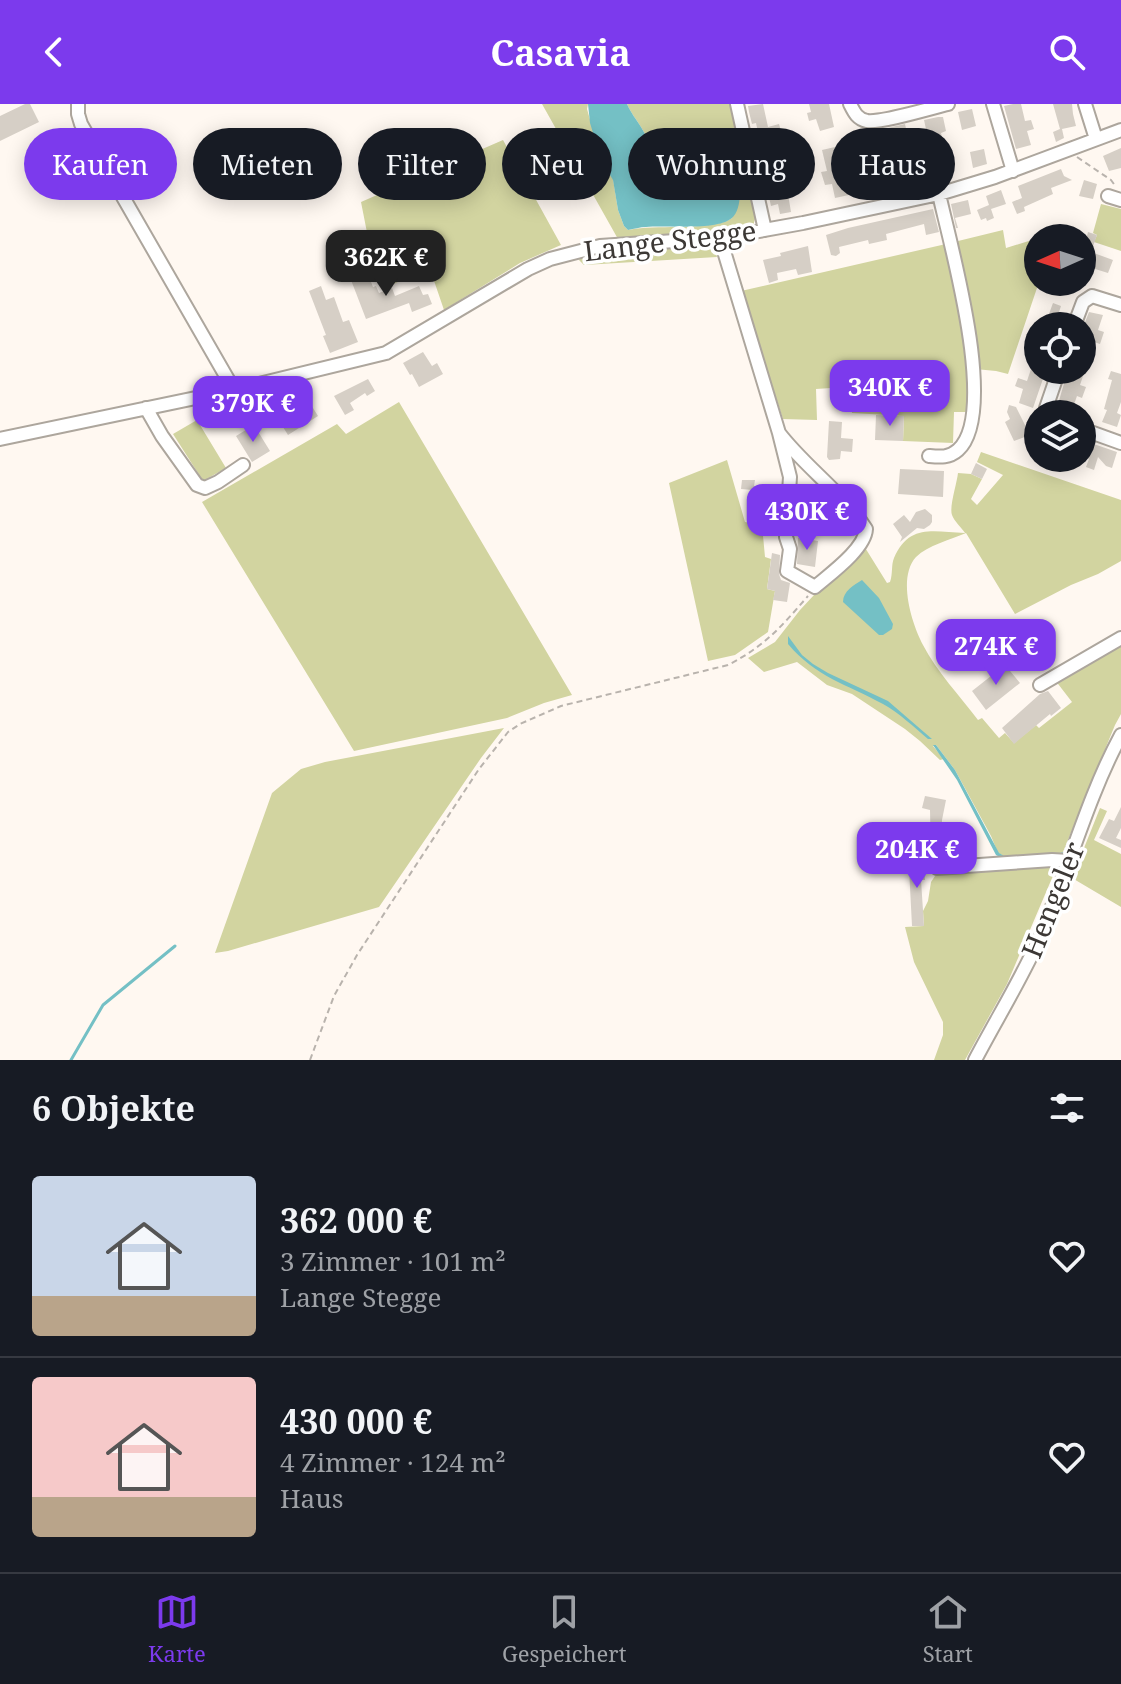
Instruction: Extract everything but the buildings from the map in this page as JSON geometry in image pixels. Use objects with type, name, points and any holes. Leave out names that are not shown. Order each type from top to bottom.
[{"type":"street","points":[[78,104],[81,124],[234,390]]},
{"type":"street","points":[[737,104],[765,230]]},
{"type":"street","points":[[850,104],[855,115],[865,121],[948,104]]},
{"type":"street","points":[[993,104],[1013,171]]},
{"type":"street","points":[[1085,104],[1096,139]]},
{"type":"street","name":"Lange Stegge","points":[[955,189],[1013,171],[1121,130]]},
{"type":"street","name":"Lange Stegge","points":[[0,439],[234,390],[386,353],[550,259],[600,246],[720,238],[910,200]]},
{"type":"street","points":[[929,456],[947,457],[958,450],[970,428],[974,408],[969,329],[940,200]]},
{"type":"street","points":[[720,238],[790,477],[787,571],[815,587],[844,562],[863,540],[866,529],[779,433]]},
{"type":"street","points":[[1079,312],[1083,302],[1092,296],[1121,305]]},
{"type":"street","points":[[146,408],[197,485],[205,488],[243,465]]},
{"type":"street","points":[[1096,434],[1121,443]]},
{"type":"street","points":[[1040,685],[1121,638]]},
{"type":"street","name":"Hengeler","points":[[975,1060],[1016,987],[1039,937],[1121,735]]},
{"type":"street","points":[[937,868],[1069,861]]},
{"type":"path","points":[[1065,151],[1111,180],[1116,196]]},
{"type":"path","points":[[310,1060],[334,996],[357,955],[479,769],[508,732],[561,706],[728,665],[770,638],[815,587]]},
{"type":"green space","points":[[542,104],[588,104],[592,128],[556,128]]},
{"type":"green space","points":[[627,104],[730,104],[735,128],[641,128]]},
{"type":"green space","points":[[502,140],[502,200],[536,200],[561,245],[520,263],[444,310],[430,269],[393,284],[374,268],[361,202],[486,200],[486,147]]},
{"type":"green space","points":[[612,177],[618,210],[628,230],[715,224],[732,218],[737,200],[751,200],[755,219],[753,226],[714,234],[618,239],[596,200],[612,200]]},
{"type":"green space","points":[[1101,204],[1121,209],[1121,251],[1096,243],[1095,224]]},
{"type":"green space","points":[[1003,230],[1006,248],[1024,242],[1024,296],[1034,296],[1029,312],[1024,312],[1024,327],[1008,374],[975,369],[954,242]]},
{"type":"green space","points":[[946,244],[968,340],[970,412],[954,412],[953,443],[903,441],[904,416],[852,413],[846,387],[816,389],[817,420],[783,419],[741,291]]},
{"type":"green space","points":[[700,245],[715,248],[717,257],[584,265],[579,260],[582,255],[617,250]]},
{"type":"green space","points":[[399,402],[572,695],[507,718],[354,751],[202,502],[337,424],[346,434]]},
{"type":"green space","points":[[197,420],[226,468],[203,481],[173,434]]},
{"type":"green space","points":[[981,452],[1024,467],[1024,472],[1039,472],[1121,500],[1121,561],[1015,614],[966,533],[921,553],[910,566],[908,577],[911,613],[929,655],[978,720],[982,718],[999,738],[1005,733],[1014,743],[1072,702],[1055,680],[1121,642],[1121,714],[1063,852],[1057,854],[1006,857],[998,853],[955,770],[936,745],[933,746],[944,759],[940,760],[905,729],[852,694],[827,685],[797,662],[764,672],[748,658],[775,642],[800,610],[864,546],[887,583],[891,579],[894,558],[907,539],[915,534],[933,531],[965,533],[951,511],[958,473],[982,479],[971,499],[977,505],[1003,475],[977,462]]},
{"type":"green space","points":[[727,460],[745,522],[762,525],[765,557],[771,559],[767,589],[775,591],[768,632],[735,655],[708,661],[669,483]]},
{"type":"green space","points":[[504,728],[379,907],[215,953],[272,793],[301,769]]},
{"type":"green space","points":[[1100,808],[1107,811],[1094,840],[1121,854],[1121,907],[1072,878]]},
{"type":"green space","points":[[1058,864],[1007,984],[965,1060],[934,1060],[943,1035],[943,1022],[914,962],[905,927],[924,926],[923,911],[931,882],[937,873]]},
{"type":"water","points":[[588,104],[627,104],[641,128],[628,128],[628,200],[739,200],[734,215],[715,225],[628,230],[618,210],[612,178],[612,128],[592,128]]},
{"type":"water","points":[[862,580],[879,598],[893,624],[892,629],[883,635],[879,635],[843,602],[852,586]]},
{"type":"water","points":[[788,636],[813,664],[888,701],[932,739],[889,708],[809,664],[788,644]]},
{"type":"water","points":[[933,745],[955,770],[999,853],[1006,857],[1063,852],[1061,856],[1006,860],[996,855],[957,780]]},
{"type":"waterway","points":[[71,1060],[103,1005],[175,946]]}]
